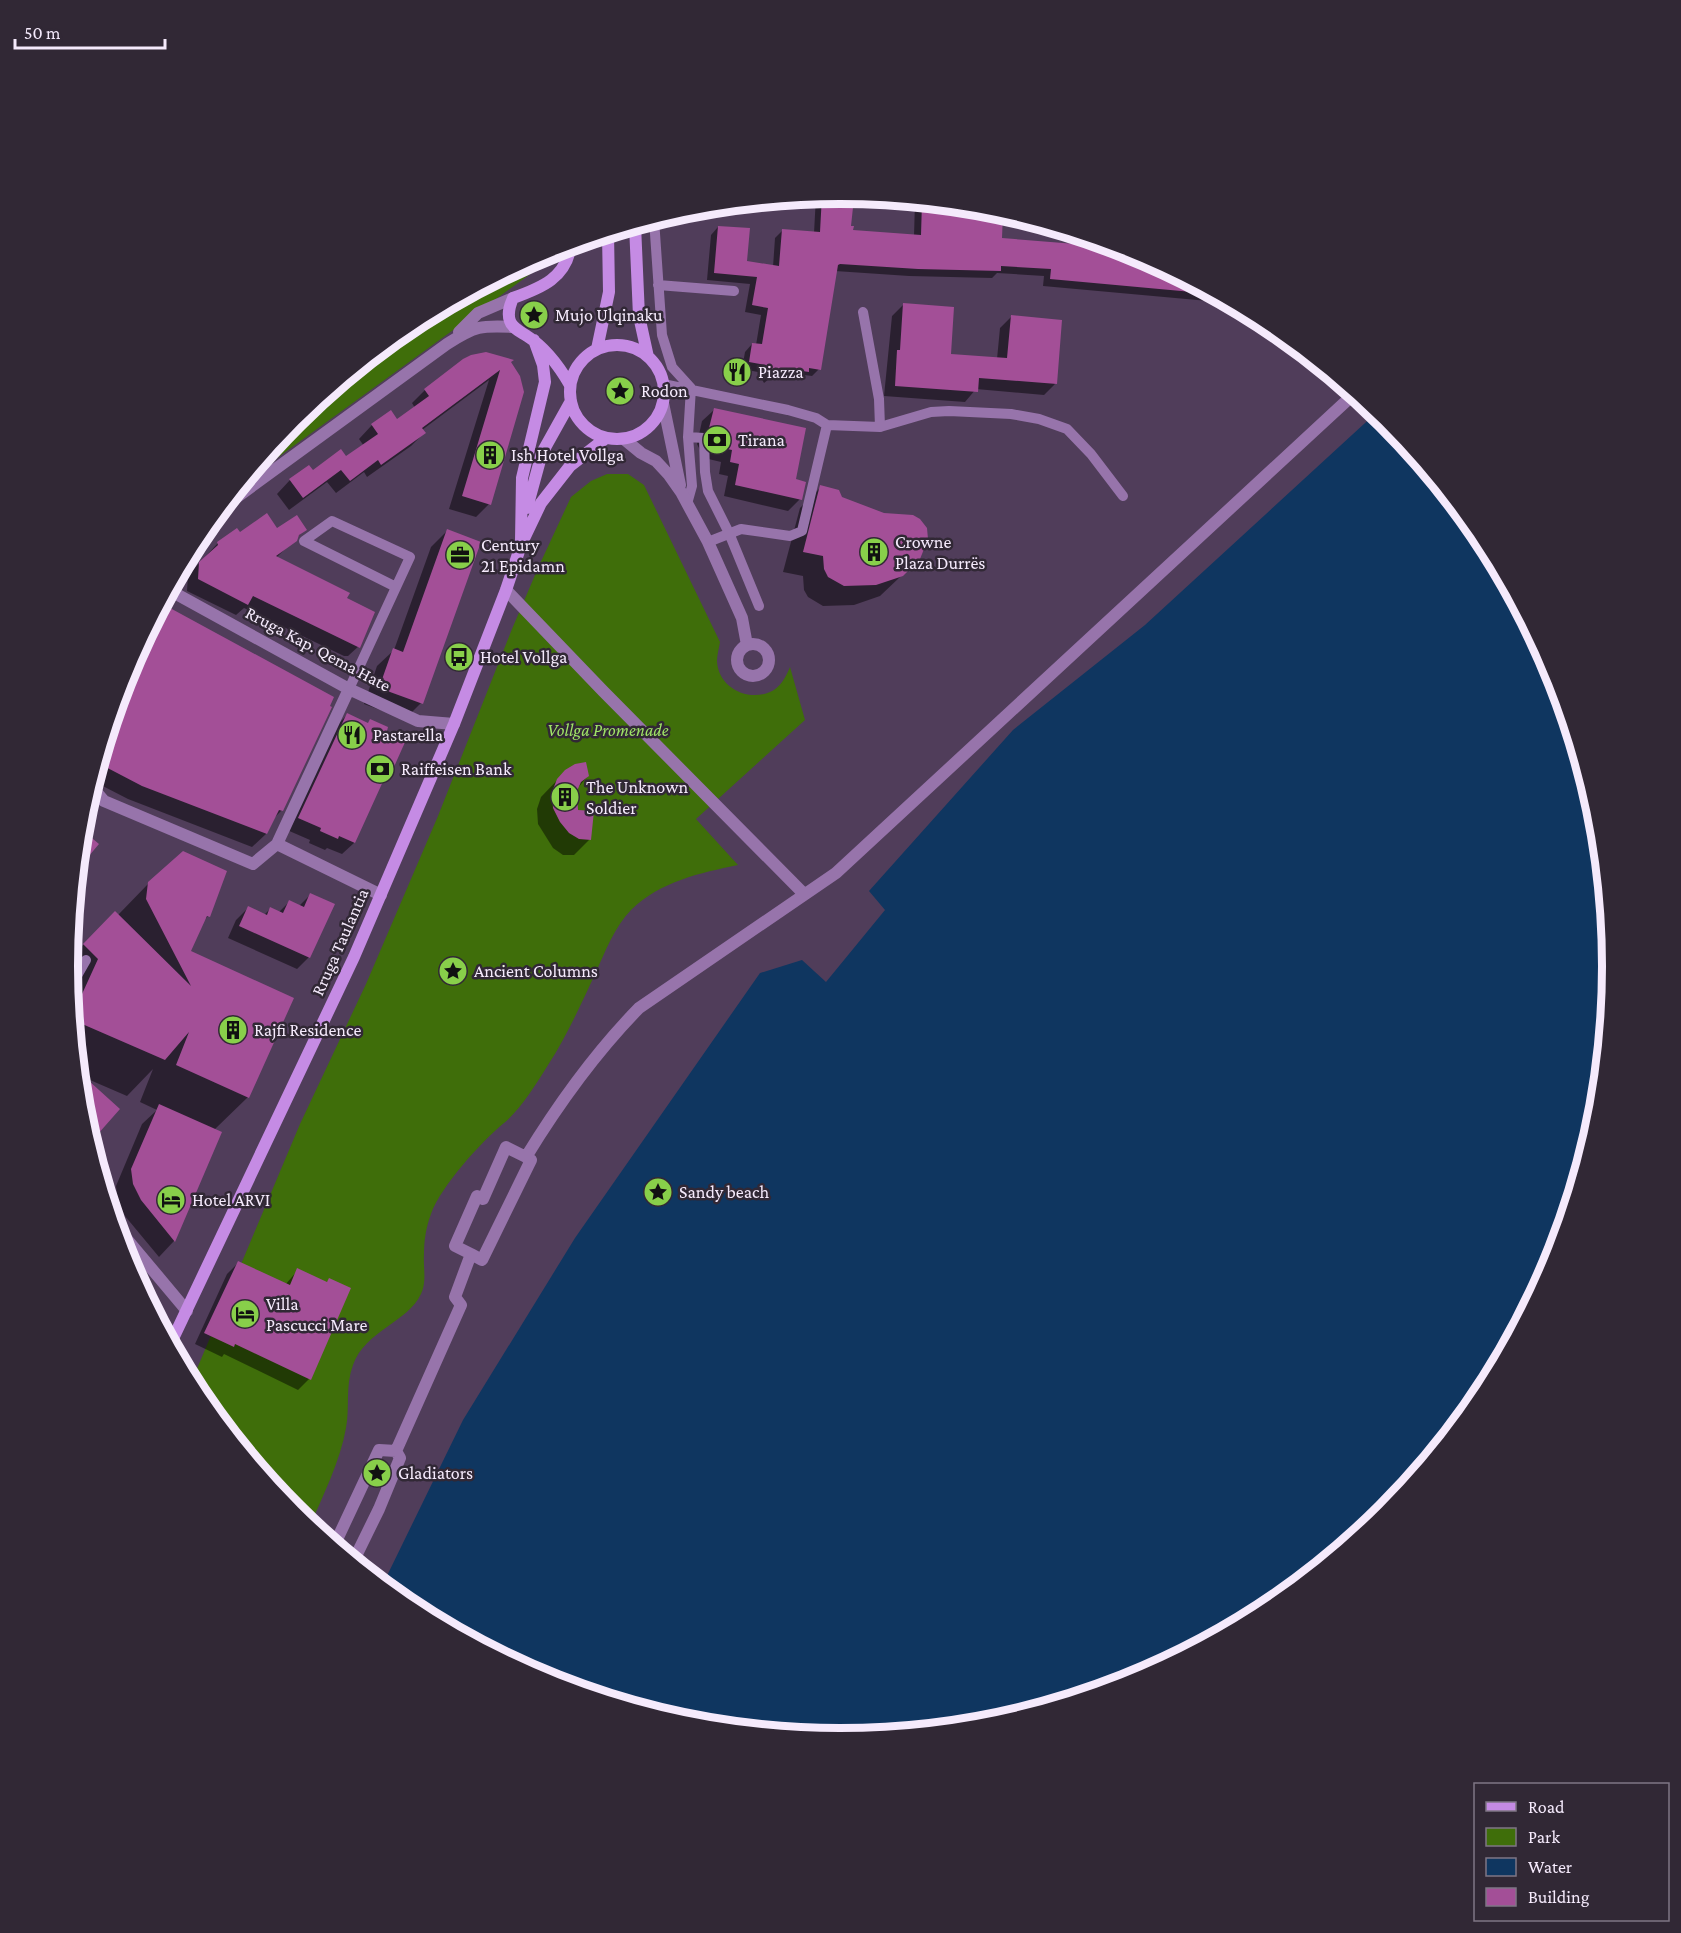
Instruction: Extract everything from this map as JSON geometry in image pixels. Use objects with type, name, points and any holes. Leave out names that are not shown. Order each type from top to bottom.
[{"type":"main road","points":[[635,232],[639,316],[648,357]]},
{"type":"main road","points":[[597,349],[609,292],[608,240]]},
{"type":"main road","points":[[567,255],[562,271],[540,289],[513,298],[509,309],[510,320],[514,327],[534,340],[559,366],[570,385],[575,414],[593,434],[606,438],[624,439],[635,436],[652,423],[663,404],[663,384],[658,369],[637,349],[624,345],[597,349],[579,364],[570,385]]},
{"type":"main road","points":[[521,545],[522,478],[545,382],[543,365],[534,340]]},
{"type":"main road","name":"Rruga Taulantia","points":[[521,545],[529,498],[542,453],[571,401]]},
{"type":"main road","name":"Rruga Taulantia","points":[[174,1336],[354,957],[454,724],[521,545],[541,502],[579,458],[606,438]]},
{"type":"street","points":[[447,344],[478,313],[513,298]]},
{"type":"street","points":[[244,492],[447,344],[478,327],[514,327]]},
{"type":"street","points":[[526,1157],[580,1076],[639,1008],[836,873],[1349,399]]},
{"type":"street","points":[[663,404],[681,492]]},
{"type":"street","points":[[624,439],[641,453],[656,461],[681,492],[708,542],[742,618],[747,645]]},
{"type":"street","points":[[506,590],[553,641],[804,894]]},
{"type":"street","name":"Rruga Kap. Qema Hate","points":[[176,593],[349,689],[418,721],[454,724]]},
{"type":"street","points":[[98,794],[104,801],[254,864],[277,844],[349,689]]},
{"type":"street","points":[[277,844],[381,894]]},
{"type":"street","points":[[506,1147],[526,1157],[531,1160],[482,1260],[455,1246],[506,1147]]},
{"type":"street","points":[[130,1243],[187,1311]]},
{"type":"street","points":[[396,1451],[461,1305],[455,1297],[471,1254]]},
{"type":"street","points":[[337,1539],[379,1450],[396,1451]]},
{"type":"street","points":[[356,1555],[400,1458],[396,1451]]},
{"type":"lane","points":[[655,227],[659,320],[666,351],[672,367],[691,388],[688,437],[692,486],[687,504]]},
{"type":"lane","points":[[658,285],[734,291]]},
{"type":"lane","points":[[863,312],[879,399],[880,427]]},
{"type":"lane","points":[[663,384],[691,388],[816,418],[827,425],[880,427],[931,412],[949,411],[1011,414],[1039,420],[1067,429],[1091,454],[1123,496]]},
{"type":"lane","points":[[708,542],[741,529],[790,536],[802,531],[827,425]]},
{"type":"lane","points":[[688,437],[704,438],[708,491],[729,533],[759,606]]},
{"type":"lane","points":[[349,689],[410,557],[332,521],[304,541],[396,587]]},
{"type":"lane","points":[[78,973],[86,960]]},
{"type":"green space","points":[[533,269],[533,272],[264,467],[301,427],[376,362],[459,306]]},
{"type":"green space","name":"Vollga Promenade","points":[[607,474],[628,474],[644,485],[720,642],[717,661],[722,678],[735,690],[761,695],[777,688],[790,667],[805,720],[696,819],[738,865],[695,875],[668,885],[643,900],[625,916],[615,931],[568,1031],[533,1088],[510,1118],[484,1141],[443,1191],[431,1214],[427,1229],[421,1294],[407,1312],[367,1344],[353,1365],[349,1381],[347,1420],[340,1453],[314,1518],[267,1469],[236,1431],[196,1372],[300,1124],[366,984],[438,816],[538,568],[571,497],[591,481]]},
{"type":"water","points":[[1370,418],[1414,464],[1445,502],[1501,585],[1545,675],[1563,721],[1588,818],[1601,917],[1603,966],[1601,1016],[1588,1115],[1563,1212],[1545,1258],[1501,1348],[1445,1431],[1380,1506],[1343,1540],[1305,1571],[1222,1627],[1132,1671],[1086,1689],[1038,1703],[940,1722],[840,1729],[791,1727],[741,1722],[643,1703],[595,1689],[503,1650],[459,1627],[386,1578],[463,1420],[575,1238],[760,973],[802,960],[826,982],[885,910],[869,891],[1013,730],[1145,625]]},
{"type":"building","points":[[821,205],[853,205],[851,226],[854,226],[853,230],[921,235],[922,209],[940,211],[1003,222],[1002,238],[1089,245],[1132,262],[1196,292],[1050,279],[1051,269],[1001,266],[1001,271],[840,264],[821,370],[809,368],[809,372],[782,368],[772,377],[766,365],[749,362],[752,343],[762,344],[768,308],[752,305],[757,277],[714,273],[718,226],[750,228],[747,261],[779,266],[782,229],[820,232]]},
{"type":"building","points":[[903,303],[954,307],[951,354],[1007,358],[1011,315],[1062,320],[1057,384],[979,378],[978,392],[895,386]]},
{"type":"building","points":[[486,352],[514,360],[511,362],[520,376],[524,392],[491,505],[462,496],[500,370],[422,428],[426,433],[381,465],[378,460],[350,481],[341,470],[303,498],[289,479],[309,465],[313,470],[341,449],[346,456],[378,434],[371,424],[391,410],[397,419],[429,396],[424,389],[463,359]]},
{"type":"building","points":[[714,408],[806,428],[796,479],[806,482],[802,500],[735,485],[739,464],[730,462],[732,450],[712,446],[708,432]]},
{"type":"building","name":"Crowne Plaza Durrës","points":[[820,485],[839,490],[842,497],[884,513],[913,515],[920,519],[927,528],[928,539],[920,559],[903,576],[876,585],[844,586],[828,577],[824,569],[823,556],[803,552]]},
{"type":"building","points":[[267,513],[277,528],[297,515],[307,530],[299,535],[297,541],[276,556],[350,593],[347,598],[375,612],[360,648],[253,596],[248,605],[198,579],[199,562],[218,545],[217,542],[237,528],[240,532]]},
{"type":"building","points":[[447,529],[481,542],[423,704],[379,688],[393,648],[403,652]]},
{"type":"building","points":[[168,607],[334,697],[330,706],[332,707],[283,811],[279,810],[267,834],[142,786],[105,767],[118,721],[136,675]]},
{"type":"building","points":[[347,713],[368,723],[370,719],[388,727],[387,731],[406,740],[389,778],[385,777],[355,843],[339,836],[338,839],[320,831],[321,828],[298,818]]},
{"type":"building","name":"The Unknown Soldier","points":[[586,762],[589,776],[581,782],[577,791],[578,810],[594,811],[591,840],[579,839],[569,833],[553,808],[552,792],[557,779],[575,764]]},
{"type":"building","points":[[90,836],[99,844],[86,859]]},
{"type":"building","points":[[183,851],[227,871],[210,917],[207,916],[191,951],[294,998],[249,1098],[176,1065],[189,1032],[165,1060],[81,1023],[79,1000],[98,959],[83,944],[115,911],[191,986],[146,899],[148,882]]},
{"type":"building","points":[[310,893],[335,904],[310,958],[239,926],[248,906],[267,915],[270,907],[283,913],[289,900],[304,907]]},
{"type":"building","points":[[87,1079],[120,1109],[97,1135]]},
{"type":"building","points":[[159,1104],[222,1132],[175,1242],[141,1200],[133,1184],[131,1169]]},
{"type":"building","points":[[238,1261],[290,1285],[297,1268],[327,1282],[329,1278],[351,1288],[311,1380],[235,1344],[234,1347],[204,1333]]},
{"type":"place","name":"Mujo Ulqinaku","points":[[534,315]]},
{"type":"place","name":"Piazza","points":[[737,372]]},
{"type":"place","name":"Rodon","points":[[620,391]]},
{"type":"place","name":"Tirana","points":[[717,440]]},
{"type":"place","name":"Ish Hotel Vollga","points":[[490,455]]},
{"type":"place","name":"Crowne Plaza Durrës","points":[[874,552]]},
{"type":"place","name":"Century 21 Epidamn","points":[[460,555]]},
{"type":"place","name":"Hotel Vollga","points":[[459,657]]},
{"type":"place","name":"Pastarella","points":[[352,735]]},
{"type":"place","name":"Raiffeisen Bank","points":[[380,769]]},
{"type":"place","name":"The Unknown Soldier","points":[[565,797]]},
{"type":"place","name":"Ancient Columns","points":[[453,971]]},
{"type":"place","name":"Rajfi Residence","points":[[233,1030]]},
{"type":"place","name":"Sandy beach","points":[[658,1192]]},
{"type":"place","name":"Hotel ARVI","points":[[171,1200]]},
{"type":"place","name":"Villa Pascucci Mare","points":[[245,1314]]},
{"type":"place","name":"Gladiators","points":[[377,1473]]}]
